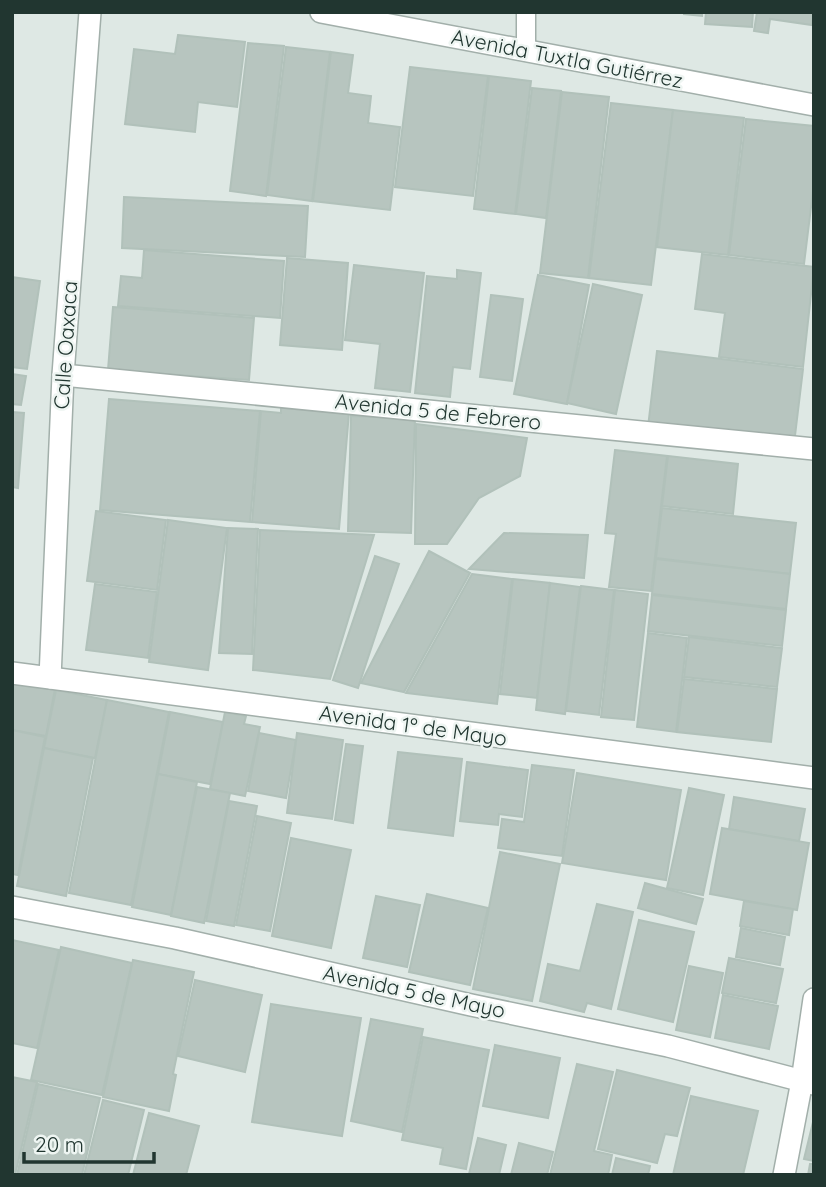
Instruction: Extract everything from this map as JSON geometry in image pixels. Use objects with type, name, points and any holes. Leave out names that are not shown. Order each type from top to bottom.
[{"type":"street","name":"Calle Oaxaca","points":[[50,678],[63,374],[90,12]]},
{"type":"street","name":"Avenida Tuxtla Gutiérrez","points":[[321,12],[814,105]]},
{"type":"street","name":"Avenida 5 de Febrero","points":[[63,374],[814,449]]},
{"type":"street","name":"Avenida 1º de Mayo","points":[[12,673],[814,778]]},
{"type":"street","name":"Avenida 5 de Mayo","points":[[12,907],[174,938],[667,1046],[808,1083]]},
{"type":"street","points":[[784,1175],[808,1083],[814,999]]},
{"type":"lane","points":[[526,12],[526,51]]},
{"type":"building","points":[[702,12],[702,16],[684,14]]},
{"type":"building","points":[[706,12],[753,12],[752,27],[705,24]]},
{"type":"building","points":[[757,12],[814,12],[812,25],[770,19],[768,33],[754,31]]},
{"type":"building","points":[[178,35],[245,42],[237,107],[198,102],[195,132],[125,124],[134,49],[175,54]]},
{"type":"building","points":[[248,43],[284,46],[266,196],[230,191]]},
{"type":"building","points":[[286,47],[330,52],[312,201],[267,195]]},
{"type":"building","points":[[331,52],[353,55],[348,93],[371,96],[368,123],[400,127],[390,210],[313,201]]},
{"type":"building","points":[[410,67],[488,76],[473,196],[395,187]]},
{"type":"building","points":[[489,76],[531,81],[515,214],[474,209]]},
{"type":"building","points":[[532,88],[561,91],[546,218],[516,214]]},
{"type":"building","points":[[562,92],[609,97],[588,278],[540,273]]},
{"type":"building","points":[[611,103],[673,110],[651,285],[589,278]]},
{"type":"building","points":[[673,110],[744,118],[728,255],[657,247]]},
{"type":"building","points":[[746,119],[814,126],[814,183],[804,264],[729,255]]},
{"type":"building","points":[[124,197],[308,206],[305,257],[122,248]]},
{"type":"building","points":[[144,250],[284,261],[280,318],[118,306],[121,276],[142,278]]},
{"type":"building","points":[[702,254],[814,267],[803,367],[719,357],[725,313],[695,309]]},
{"type":"building","points":[[287,258],[348,263],[342,350],[280,345]]},
{"type":"building","points":[[354,265],[424,273],[410,392],[375,388],[380,344],[345,340]]},
{"type":"building","points":[[457,270],[481,273],[470,369],[453,367],[450,397],[415,393],[427,276],[457,279]]},
{"type":"building","points":[[538,275],[589,285],[567,404],[514,394]]},
{"type":"building","points":[[12,277],[40,281],[27,369],[12,367]]},
{"type":"building","points":[[593,284],[642,295],[616,414],[567,403]]},
{"type":"building","points":[[491,295],[523,299],[512,381],[480,377]]},
{"type":"building","points":[[113,307],[254,318],[249,380],[108,370]]},
{"type":"building","points":[[657,351],[803,369],[794,444],[648,427]]},
{"type":"building","points":[[12,374],[26,376],[21,405],[12,404]]},
{"type":"building","points":[[109,399],[260,411],[250,522],[100,510]]},
{"type":"building","points":[[281,407],[349,413],[339,529],[252,522],[261,411],[281,413]]},
{"type":"building","points":[[12,412],[24,413],[18,488],[12,487]]},
{"type":"building","points":[[351,416],[415,418],[411,533],[348,531]]},
{"type":"building","points":[[416,424],[527,438],[520,476],[479,498],[447,544],[415,544]]},
{"type":"building","points":[[615,450],[667,456],[651,591],[609,587],[616,534],[605,533]]},
{"type":"building","points":[[668,456],[738,464],[733,514],[662,506]]},
{"type":"building","points":[[662,508],[796,523],[790,574],[656,558]]},
{"type":"building","points":[[96,511],[166,520],[157,590],[87,581]]},
{"type":"building","points":[[168,520],[227,528],[208,670],[149,662]]},
{"type":"building","points":[[228,528],[258,529],[252,654],[219,653]]},
{"type":"building","points":[[260,530],[374,535],[330,679],[253,670]]},
{"type":"building","points":[[504,533],[588,535],[584,578],[469,569]]},
{"type":"building","points":[[429,551],[470,573],[404,692],[361,683]]},
{"type":"building","points":[[375,556],[399,564],[358,688],[333,680]]},
{"type":"building","points":[[656,559],[790,574],[786,609],[652,594]]},
{"type":"building","points":[[472,574],[512,579],[497,704],[406,693]]},
{"type":"building","points":[[513,579],[550,583],[537,698],[500,694]]},
{"type":"building","points":[[550,583],[580,587],[565,714],[536,710]]},
{"type":"building","points":[[95,584],[157,592],[148,658],[86,650]]},
{"type":"building","points":[[581,586],[614,590],[599,715],[566,711]]},
{"type":"building","points":[[615,590],[648,594],[634,720],[601,717]]},
{"type":"building","points":[[652,595],[786,610],[782,646],[648,631]]},
{"type":"building","points":[[648,633],[687,638],[676,732],[637,727]]},
{"type":"building","points":[[689,637],[782,648],[777,687],[684,677]]},
{"type":"building","points":[[684,679],[777,689],[771,742],[677,732]]},
{"type":"building","points":[[12,681],[55,689],[46,736],[12,730]]},
{"type":"building","points":[[56,690],[107,700],[95,758],[44,748]]},
{"type":"building","points":[[107,700],[169,712],[131,905],[69,893]]},
{"type":"building","points":[[170,712],[223,722],[210,784],[158,774]]},
{"type":"building","points":[[225,712],[246,716],[244,724],[260,727],[245,796],[210,789]]},
{"type":"building","points":[[12,730],[45,737],[18,875],[12,874]]},
{"type":"building","points":[[259,733],[296,740],[286,798],[248,791]]},
{"type":"building","points":[[297,733],[343,740],[332,819],[287,813]]},
{"type":"building","points":[[346,744],[363,746],[353,823],[335,820]]},
{"type":"building","points":[[44,748],[93,758],[66,896],[17,886]]},
{"type":"building","points":[[398,752],[462,759],[453,836],[388,828]]},
{"type":"building","points":[[467,762],[528,770],[522,817],[499,814],[498,825],[460,821]]},
{"type":"building","points":[[532,765],[574,770],[562,856],[498,848],[502,819],[524,822]]},
{"type":"building","points":[[577,773],[681,790],[666,880],[562,863]]},
{"type":"building","points":[[158,774],[197,782],[171,915],[132,907]]},
{"type":"building","points":[[197,787],[230,793],[204,923],[171,916]]},
{"type":"building","points":[[689,788],[724,795],[703,895],[667,888]]},
{"type":"building","points":[[734,797],[805,809],[799,841],[729,829]]},
{"type":"building","points":[[229,801],[257,806],[234,926],[206,921]]},
{"type":"building","points":[[257,816],[291,823],[270,931],[236,925]]},
{"type":"building","points":[[722,828],[809,843],[797,910],[710,894]]},
{"type":"building","points":[[291,838],[351,850],[331,948],[272,936]]},
{"type":"building","points":[[500,852],[560,864],[532,1001],[473,989]]},
{"type":"building","points":[[645,883],[703,899],[696,924],[638,908]]},
{"type":"building","points":[[427,894],[488,908],[470,985],[409,972]]},
{"type":"building","points":[[376,896],[420,905],[407,967],[363,958]]},
{"type":"building","points":[[744,901],[793,909],[789,935],[740,926]]},
{"type":"building","points":[[597,904],[633,912],[611,1009],[587,1003],[584,1012],[540,1001],[548,964],[580,971]]},
{"type":"building","points":[[639,920],[694,932],[673,1022],[618,1009]]},
{"type":"building","points":[[741,928],[785,937],[780,965],[736,957]]},
{"type":"building","points":[[12,940],[59,950],[37,1048],[12,1043]]},
{"type":"building","points":[[61,947],[132,963],[102,1095],[31,1080]]},
{"type":"building","points":[[729,958],[783,969],[776,1003],[722,993]]},
{"type":"building","points":[[133,960],[194,972],[173,1074],[176,1075],[169,1111],[103,1097]]},
{"type":"building","points":[[689,966],[723,973],[710,1037],[676,1030]]},
{"type":"building","points":[[195,980],[262,995],[245,1072],[178,1056]]},
{"type":"building","points":[[723,995],[778,1006],[769,1049],[715,1038]]},
{"type":"building","points":[[271,1004],[361,1018],[342,1136],[252,1122]]},
{"type":"building","points":[[371,1019],[423,1029],[402,1132],[351,1121]]},
{"type":"building","points":[[423,1037],[489,1050],[466,1169],[440,1164],[443,1148],[402,1140]]},
{"type":"building","points":[[495,1045],[560,1058],[548,1118],[483,1106]]},
{"type":"building","points":[[577,1064],[613,1072],[594,1151],[612,1155],[608,1175],[550,1175]]},
{"type":"building","points":[[617,1070],[690,1088],[677,1136],[665,1134],[657,1163],[598,1149]]},
{"type":"building","points":[[12,1077],[37,1082],[15,1175],[12,1175]]},
{"type":"building","points":[[38,1084],[100,1098],[82,1175],[17,1175]]},
{"type":"building","points":[[691,1096],[758,1111],[743,1175],[673,1175]]},
{"type":"building","points":[[103,1100],[144,1110],[128,1175],[84,1175]]},
{"type":"building","points":[[149,1113],[199,1126],[186,1175],[133,1175]]},
{"type":"building","points":[[814,1118],[814,1161],[804,1159]]},
{"type":"building","points":[[478,1138],[506,1145],[499,1175],[469,1174]]},
{"type":"building","points":[[519,1143],[553,1152],[547,1175],[511,1175]]},
{"type":"building","points":[[616,1158],[650,1166],[648,1175],[612,1175]]},
{"type":"building","points":[[810,1164],[814,1164],[814,1175],[808,1175]]}]
